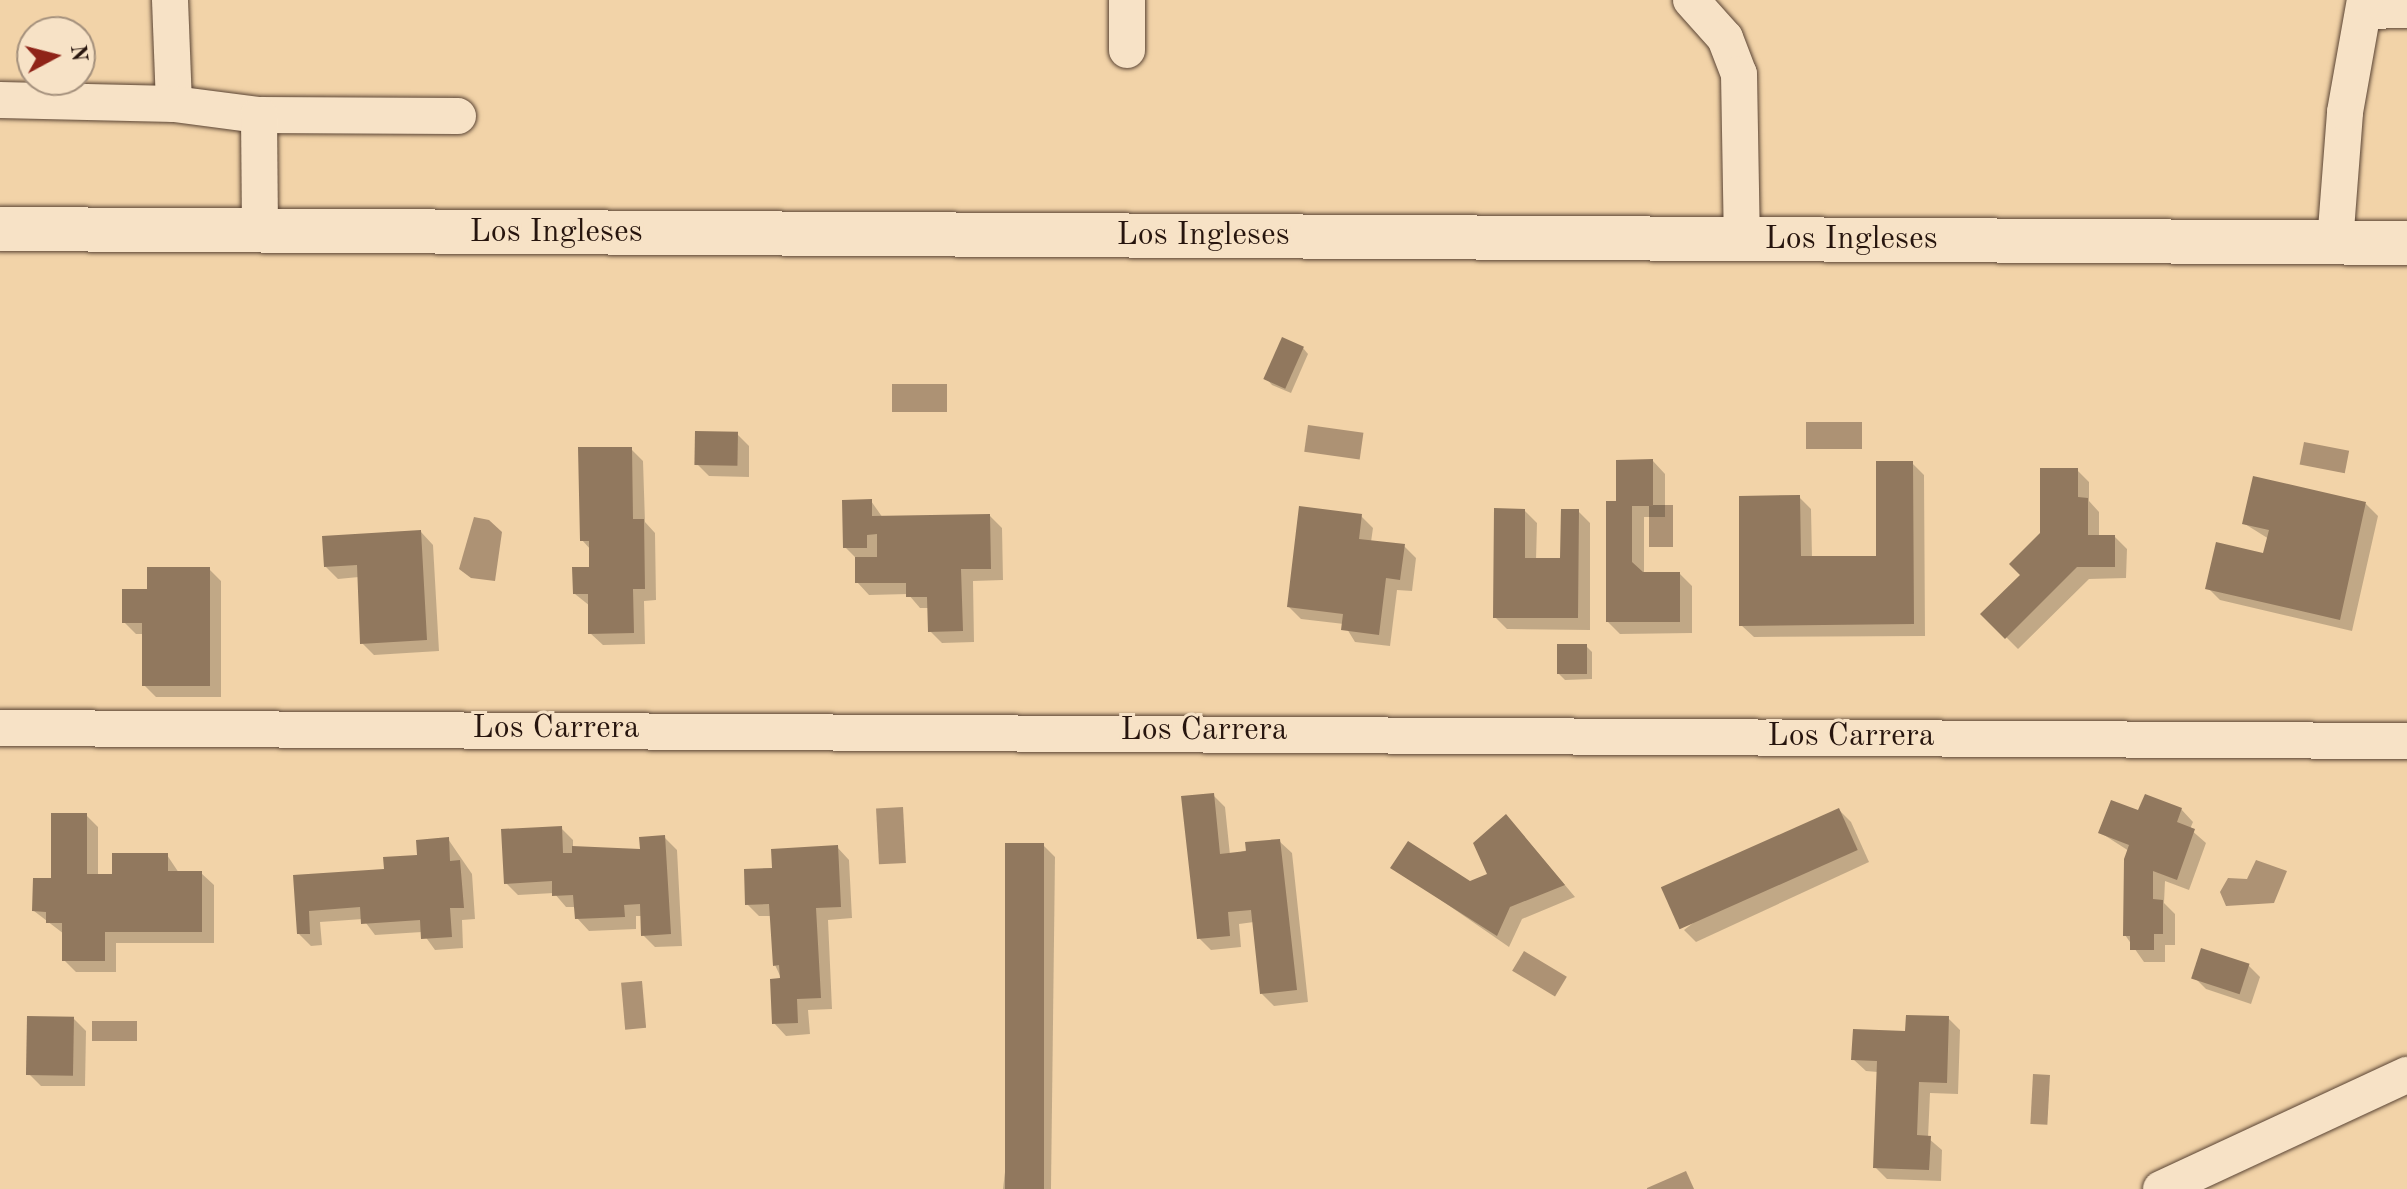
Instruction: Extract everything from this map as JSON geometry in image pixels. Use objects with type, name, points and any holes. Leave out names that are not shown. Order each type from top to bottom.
[{"type":"street","points":[[170,0],[174,104]]},
{"type":"street","points":[[1127,0],[1127,50]]},
{"type":"street","points":[[1691,0],[1720,31],[1739,74],[1742,239]]},
{"type":"street","points":[[2335,243],[2345,112],[2364,5],[2407,10]]},
{"type":"street","points":[[0,100],[174,104],[259,115],[458,116]]},
{"type":"street","points":[[259,115],[260,231]]},
{"type":"street","name":"Los Ingleses","points":[[0,229],[2407,243]]},
{"type":"street","name":"Los Carrera","points":[[0,728],[2407,741]]},
{"type":"street","points":[[2161,1189],[2407,1075]]},
{"type":"shaded area","points":[[892,384],[947,384],[947,412],[892,412]]},
{"type":"shaded area","points":[[1806,422],[1862,422],[1862,449],[1806,449]]},
{"type":"shaded area","points":[[1308,425],[1363,433],[1360,460],[1304,452]]},
{"type":"shaded area","points":[[2304,442],[2349,451],[2345,473],[2300,465]]},
{"type":"shaded area","points":[[1649,505],[1673,505],[1673,547],[1649,547]]},
{"type":"shaded area","points":[[474,517],[489,520],[502,532],[495,581],[471,578],[459,569]]},
{"type":"shaded area","points":[[903,807],[906,863],[879,864],[876,808]]},
{"type":"shaded area","points":[[2256,860],[2287,871],[2274,903],[2226,906],[2220,892],[2228,878],[2247,879]]},
{"type":"shaded area","points":[[1524,951],[1567,977],[1555,996],[1512,971]]},
{"type":"shaded area","points":[[642,981],[646,1028],[625,1030],[621,983]]},
{"type":"shaded area","points":[[92,1021],[137,1021],[137,1041],[92,1041]]},
{"type":"shaded area","points":[[2033,1074],[2050,1075],[2047,1125],[2030,1124]]},
{"type":"shaded area","points":[[1686,1171],[1694,1189],[1647,1189],[1647,1188]]},
{"type":"building","points":[[1282,337],[1304,347],[1285,389],[1263,379]]},
{"type":"building","points":[[695,431],[738,432],[737,466],[694,465]]},
{"type":"building","points":[[578,447],[632,447],[633,519],[644,519],[645,589],[633,589],[634,633],[588,634],[588,594],[573,594],[572,567],[589,567],[589,541],[580,541]]},
{"type":"building","points":[[1653,459],[1653,506],[1632,506],[1632,562],[1643,572],[1680,572],[1680,622],[1606,622],[1606,501],[1616,501],[1616,460]]},
{"type":"building","points":[[1876,461],[1913,461],[1914,624],[1739,626],[1739,496],[1800,495],[1801,556],[1876,556]]},
{"type":"building","points":[[2040,468],[2078,468],[2078,497],[2088,498],[2088,535],[2115,535],[2115,567],[2077,567],[2005,639],[1980,614],[2020,575],[2009,564],[2040,533]]},
{"type":"building","points":[[2253,476],[2366,502],[2340,620],[2205,589],[2216,542],[2263,553],[2269,530],[2242,524]]},
{"type":"building","points":[[872,499],[872,516],[990,514],[991,569],[961,569],[963,631],[928,632],[927,597],[906,597],[906,583],[855,583],[855,557],[877,557],[877,534],[867,535],[867,548],[843,548],[842,500]]},
{"type":"building","points":[[1299,506],[1362,514],[1359,539],[1405,544],[1400,580],[1386,578],[1379,635],[1341,630],[1343,614],[1287,607]]},
{"type":"building","points":[[1494,508],[1525,509],[1525,558],[1560,558],[1561,509],[1579,509],[1578,618],[1493,618]]},
{"type":"building","points":[[421,530],[427,640],[360,644],[357,565],[324,567],[322,536]]},
{"type":"building","points":[[147,567],[210,567],[210,686],[142,686],[142,623],[122,623],[122,589],[147,589]]},
{"type":"building","points":[[1557,644],[1587,644],[1587,674],[1557,674]]},
{"type":"building","points":[[1214,793],[1220,854],[1246,851],[1245,842],[1280,839],[1297,990],[1260,994],[1251,910],[1228,912],[1230,936],[1197,939],[1181,796]]},
{"type":"building","points":[[2145,794],[2182,808],[2177,822],[2195,829],[2177,880],[2153,871],[2153,899],[2163,900],[2163,934],[2154,934],[2154,950],[2130,950],[2130,936],[2123,936],[2124,859],[2129,845],[2098,833],[2111,800],[2138,810]]},
{"type":"building","points":[[1839,808],[1858,850],[1680,929],[1661,887]]},
{"type":"building","points":[[51,813],[87,813],[87,874],[112,874],[112,853],[168,853],[168,871],[202,871],[202,932],[105,932],[105,961],[62,961],[62,923],[46,923],[46,912],[32,911],[33,878],[51,878]]},
{"type":"building","points":[[1506,814],[1565,885],[1510,907],[1497,936],[1390,868],[1408,841],[1470,881],[1487,874],[1473,843]]},
{"type":"building","points":[[562,826],[563,853],[572,853],[572,846],[640,849],[639,837],[665,835],[671,934],[641,936],[640,904],[624,905],[625,917],[575,919],[573,895],[552,896],[552,881],[504,884],[501,829]]},
{"type":"building","points":[[449,837],[450,861],[460,860],[464,908],[450,908],[452,937],[421,939],[420,920],[361,924],[360,907],[309,911],[310,934],[297,934],[293,875],[384,869],[383,857],[417,855],[416,840]]},
{"type":"building","points":[[1005,843],[1044,843],[1044,1189],[1005,1189]]},
{"type":"building","points":[[838,845],[841,907],[816,908],[821,998],[797,999],[798,1023],[772,1024],[770,979],[780,978],[779,965],[773,966],[769,904],[745,905],[744,869],[772,868],[771,849]]},
{"type":"building","points":[[2201,948],[2250,964],[2240,994],[2191,978]]},
{"type":"building","points":[[1906,1015],[1949,1016],[1947,1083],[1919,1082],[1917,1135],[1931,1136],[1929,1170],[1873,1168],[1877,1061],[1851,1060],[1853,1029],[1905,1031]]},
{"type":"building","points":[[27,1016],[74,1017],[73,1076],[26,1075]]}]
